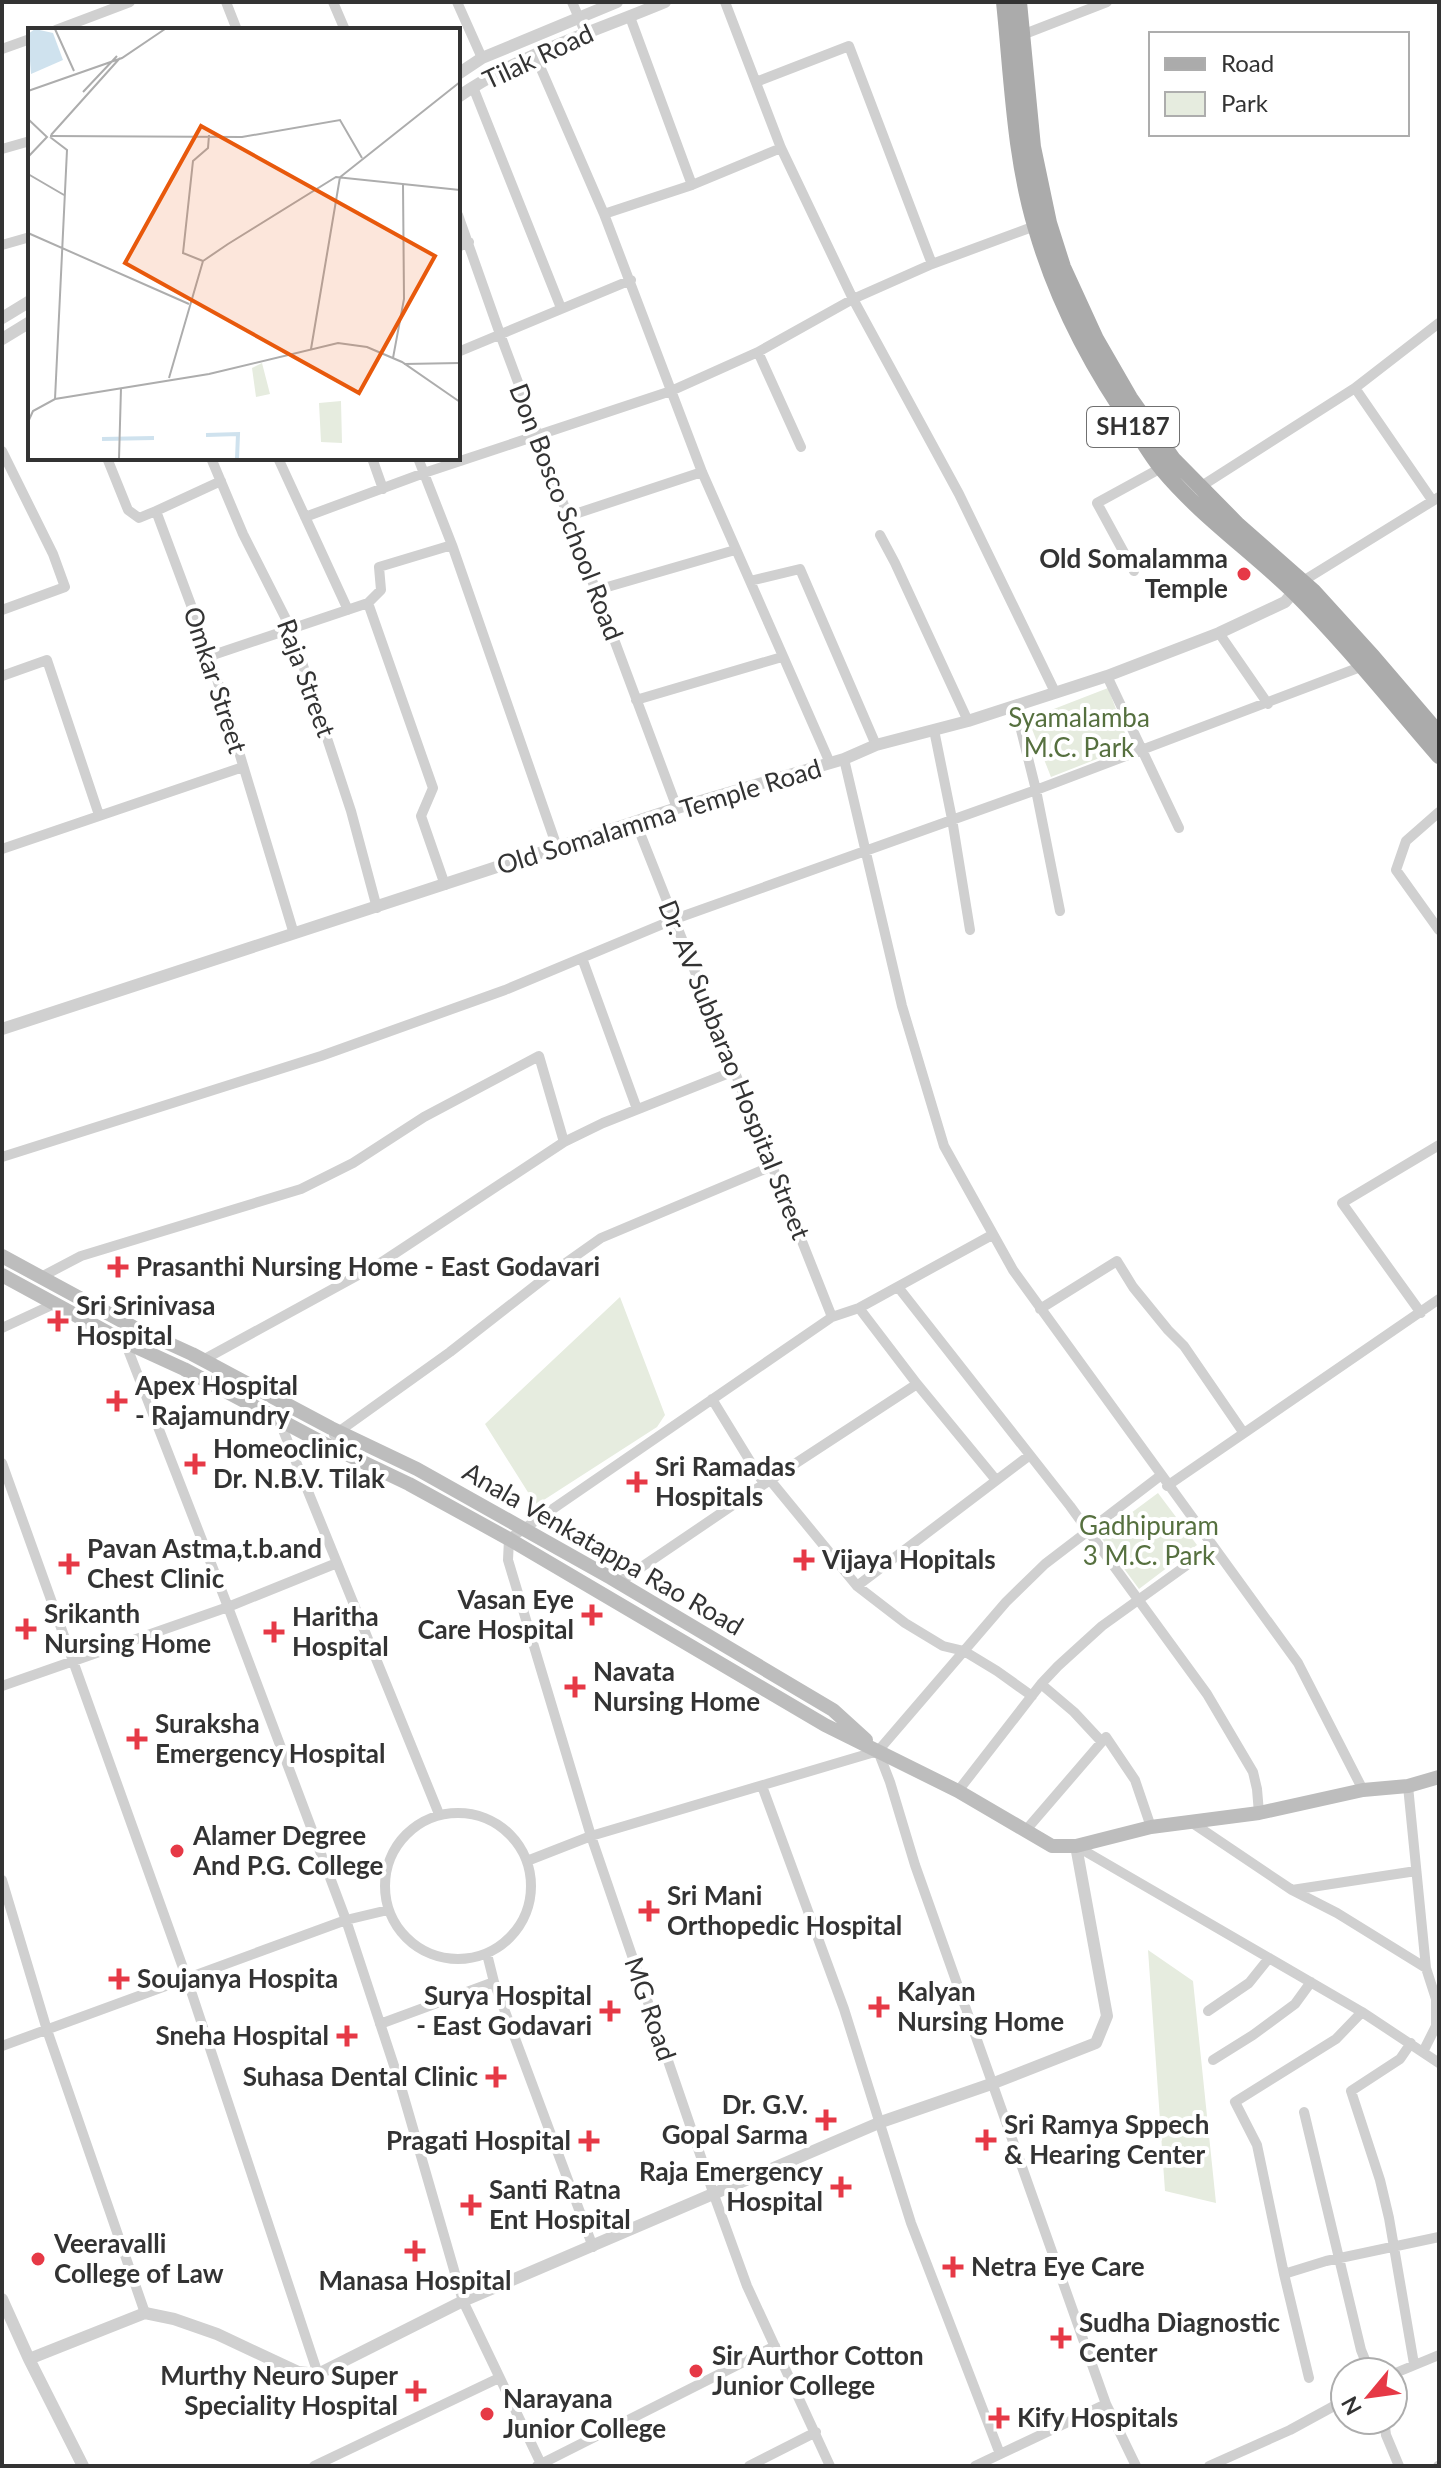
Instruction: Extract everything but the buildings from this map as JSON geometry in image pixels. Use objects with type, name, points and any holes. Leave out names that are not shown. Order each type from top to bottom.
[{"type":"main road","name":"SH187","points":[[1004,2],[1019,150],[1035,226],[1050,272],[1083,345],[1118,405],[1161,468],[1229,536],[1298,587],[1439,756]]},
{"type":"main road","name":"SH187","points":[[1019,2],[1033,147],[1049,223],[1063,267],[1096,339],[1130,398],[1173,459],[1298,587],[1373,657],[1439,734]]},
{"type":"main road","name":"Anala Venkatappa Rao Road","points":[[2,1256],[133,1327],[417,1469],[524,1529],[833,1710],[878,1751]]},
{"type":"main road","name":"Anala Venkatappa Rao Road","points":[[2,1275],[125,1342],[409,1484],[509,1539],[812,1717],[878,1751]]},
{"type":"main road","points":[[878,1751],[958,1791],[1052,1846],[1076,1846],[1151,1827],[1259,1813],[1363,1790],[1408,1786],[1439,1777]]},
{"type":"street","points":[[62,28],[130,2]]},
{"type":"street","points":[[226,2],[236,28]]},
{"type":"street","points":[[333,2],[344,28]]},
{"type":"street","points":[[457,2],[482,58]]},
{"type":"street","points":[[572,2],[586,34]]},
{"type":"street","name":"Tilak Road","points":[[460,73],[482,58],[617,2]]},
{"type":"street","name":"Tilak Road","points":[[460,96],[535,55],[665,2]]},
{"type":"street","points":[[725,2],[781,148],[853,299],[959,494],[1055,692]]},
{"type":"street","points":[[1022,35],[1107,2]]},
{"type":"street","points":[[630,17],[692,185]]},
{"type":"street","points":[[2,49],[28,40]]},
{"type":"street","points":[[756,82],[849,46],[932,264]]},
{"type":"street","points":[[535,55],[631,280],[702,472],[830,763]]},
{"type":"street","points":[[473,87],[561,308]]},
{"type":"street","points":[[2,149],[28,142]]},
{"type":"street","points":[[604,214],[692,185],[781,148]]},
{"type":"street","name":"Don Bosco School Road","points":[[460,220],[677,808]]},
{"type":"street","points":[[305,517],[424,473],[671,391],[758,352],[853,299],[932,264],[1035,226]]},
{"type":"street","points":[[2,245],[28,238]]},
{"type":"street","points":[[460,246],[469,242]]},
{"type":"street","points":[[460,351],[631,280]]},
{"type":"street","points":[[2,318],[28,302]]},
{"type":"street","points":[[2,339],[28,323]]},
{"type":"street","points":[[1200,487],[1355,388],[1439,323]]},
{"type":"street","points":[[758,352],[801,447]]},
{"type":"street","points":[[1298,587],[1435,499],[1355,388]]},
{"type":"street","points":[[2,451],[53,554],[65,587],[2,610]]},
{"type":"street","points":[[108,460],[128,510],[139,518],[221,481]]},
{"type":"street","name":"Raja Street","points":[[212,460],[243,534],[291,629],[351,811],[377,908]]},
{"type":"street","points":[[279,460],[348,610]]},
{"type":"street","points":[[373,460],[383,489]]},
{"type":"street","points":[[419,460],[452,545],[557,847]]},
{"type":"street","points":[[1134,571],[1097,503],[1161,468]]},
{"type":"street","points":[[569,516],[702,472]]},
{"type":"street","name":"Omkar Street","points":[[156,511],[210,656],[294,934]]},
{"type":"street","points":[[880,535],[968,721]]},
{"type":"street","points":[[210,656],[368,603],[381,590],[379,567],[452,545]]},
{"type":"street","points":[[597,590],[735,550]]},
{"type":"street","points":[[750,581],[800,569],[876,745]]},
{"type":"street","name":"Old Somalamma Temple Road","points":[[2,1029],[677,808],[1107,676],[1219,633],[1285,602],[1298,587]]},
{"type":"street","points":[[368,603],[433,788],[421,816],[445,885]]},
{"type":"street","points":[[1219,633],[1268,704]]},
{"type":"street","points":[[636,700],[782,657]]},
{"type":"street","points":[[2,676],[47,660],[99,815]]},
{"type":"street","points":[[2,1157],[321,1056],[505,990],[675,919],[1036,790],[1363,666]]},
{"type":"street","points":[[1107,676],[1179,828]]},
{"type":"street","points":[[1015,706],[1036,790],[1060,911]]},
{"type":"street","points":[[934,730],[970,930]]},
{"type":"street","points":[[844,759],[902,1006],[944,1146],[1013,1270],[1298,1663],[1363,1790]]},
{"type":"street","points":[[2,849],[243,767]]},
{"type":"street","points":[[1439,812],[1406,841],[1396,870],[1439,930]]},
{"type":"street","name":"Dr. AV Subbarao Hospital Street","points":[[636,823],[832,1317]]},
{"type":"street","points":[[582,958],[637,1109]]},
{"type":"street","points":[[41,1277],[81,1256],[301,1189],[353,1163],[424,1117],[539,1056],[564,1142]]},
{"type":"street","points":[[203,1360],[382,1262],[564,1142],[603,1123],[734,1071]]},
{"type":"street","points":[[1421,1313],[1342,1203],[1439,1145]]},
{"type":"street","points":[[323,1443],[601,1238],[772,1166]]},
{"type":"street","points":[[509,1539],[832,1317],[859,1308],[992,1235]]},
{"type":"street","points":[[1040,1309],[1117,1261],[1133,1287],[1184,1346],[1243,1432]]},
{"type":"street","points":[[898,1287],[1139,1598],[1207,1694],[1253,1772],[1259,1813]]},
{"type":"street","points":[[527,1861],[591,1836],[878,1751],[1006,1602],[1035,1573],[1087,1530],[1243,1432],[1439,1299]]},
{"type":"street","points":[[2,1328],[54,1304]]},
{"type":"street","points":[[859,1308],[996,1480]]},
{"type":"street","points":[[133,1327],[125,1342],[346,1920],[463,2301],[540,2465],[775,2346]]},
{"type":"street","points":[[618,1583],[917,1384]]},
{"type":"street","points":[[712,1399],[767,1482],[857,1586],[905,1623],[943,1646],[964,1651],[1032,1696]]},
{"type":"street","points":[[279,1420],[439,1814]]},
{"type":"street","points":[[857,1586],[1030,1455]]},
{"type":"street","points":[[2,1463],[187,1979],[318,2374]]},
{"type":"street","name":"MG Road","points":[[509,1539],[508,1560],[591,1836],[714,2195],[747,2286],[830,2466]]},
{"type":"street","points":[[958,1791],[1041,1684],[1102,1626],[1212,1547]]},
{"type":"street","points":[[2,1686],[228,1607],[337,1563]]},
{"type":"street","points":[[1041,1684],[1074,1712],[1101,1741]]},
{"type":"street","points":[[1026,1830],[1106,1737],[1135,1780],[1151,1827]]},
{"type":"street","points":[[878,1751],[915,1865],[1106,2404],[1136,2466]]},
{"type":"street","points":[[762,1786],[844,2009],[911,2223],[1000,2454]]},
{"type":"street","points":[[1408,1786],[1426,1968],[1436,1999],[1436,2026],[1423,2052]]},
{"type":"street","points":[[439,1814],[475,1814],[486,1819],[507,1831],[527,1861],[530,1897],[516,1931],[487,1954],[464,1959],[440,1957],[418,1947],[400,1931],[388,1910],[385,1869],[404,1834],[439,1814]]},
{"type":"street","points":[[1190,1821],[1292,1890],[1337,1913],[1426,1968]]},
{"type":"street","points":[[29,2359],[145,2313],[217,2334],[298,2372],[318,2374],[463,2301],[881,2122],[1096,2043],[1107,2016],[1076,1846]]},
{"type":"street","points":[[1076,1846],[1362,2012],[1439,2063]]},
{"type":"street","points":[[1292,1890],[1416,1871]]},
{"type":"street","points":[[2,1880],[47,2030],[145,2313]]},
{"type":"street","points":[[2,2046],[346,1920],[388,1910]]},
{"type":"street","points":[[487,1954],[494,1982],[593,2247]]},
{"type":"street","points":[[1208,2011],[1249,1983],[1269,1958]]},
{"type":"street","points":[[380,2024],[494,1982]]},
{"type":"street","points":[[1213,2060],[1295,2004],[1311,1982]]},
{"type":"street","points":[[1309,2378],[1257,2145],[1235,2102],[1336,2039],[1362,2012]]},
{"type":"street","points":[[1411,2043],[1400,2059],[1351,2091],[1389,2218],[1414,2364]]},
{"type":"street","points":[[1304,2112],[1363,2356]]},
{"type":"street","points":[[1284,2274],[1439,2237]]},
{"type":"street","points":[[2,2299],[83,2466]]},
{"type":"street","points":[[1409,2366],[1439,2355]]},
{"type":"street","points":[[314,2466],[499,2378]]},
{"type":"street","points":[[975,2466],[1106,2404]]},
{"type":"street","points":[[1209,2466],[1329,2409]]},
{"type":"street","points":[[749,2466],[816,2432]]},
{"type":"street","points":[[1386,2436],[1399,2466]]},
{"type":"green space","name":"Syamalamba M.C. Park","points":[[1108,688],[1130,746],[1051,777],[1028,719]]},
{"type":"green space","points":[[620,1297],[665,1415],[657,1427],[536,1505],[485,1424]]},
{"type":"green space","name":"Gadhipuram 3 M.C. Park","points":[[1158,1493],[1197,1545],[1139,1589],[1100,1536]]},
{"type":"green space","points":[[1148,1950],[1193,1981],[1216,2203],[1165,2191]]},
{"type":"place","name":"Old Somalamma Temple","points":[[1244,574]]},
{"type":"place","name":"Prasanthi Nursing Home - East Godavari","points":[[118,1267]]},
{"type":"place","name":"Sri Srinivasa Hospital","points":[[58,1321]]},
{"type":"place","name":"Apex Hospital - Rajamundry","points":[[117,1401]]},
{"type":"place","name":"Homeoclinic, Dr. N.B.V. Tilak","points":[[195,1464]]},
{"type":"place","name":"Sri Ramadas Hospitals","points":[[637,1482]]},
{"type":"place","name":"Vijaya Hopitals","points":[[804,1560]]},
{"type":"place","name":"Pavan Astma,t.b.and Chest Clinic","points":[[69,1564]]},
{"type":"place","name":"Vasan Eye Care Hospital","points":[[592,1615]]},
{"type":"place","name":"Srikanth Nursing Home","points":[[26,1629]]},
{"type":"place","name":"Haritha Hospital","points":[[274,1632]]},
{"type":"place","name":"Navata Nursing Home","points":[[575,1687]]},
{"type":"place","name":"Suraksha Emergency Hospital","points":[[137,1739]]},
{"type":"place","name":"Alamer Degree And P.G. College","points":[[177,1851]]},
{"type":"place","name":"Sri Mani Orthopedic Hospital","points":[[649,1911]]},
{"type":"place","name":"Soujanya Hospita","points":[[119,1979]]},
{"type":"place","name":"Kalyan Nursing Home","points":[[879,2007]]},
{"type":"place","name":"Surya Hospital - East Godavari","points":[[610,2011]]},
{"type":"place","name":"Sneha Hospital","points":[[347,2036]]},
{"type":"place","name":"Suhasa Dental Clinic","points":[[496,2077]]},
{"type":"place","name":"Dr. G.V. Gopal Sarma","points":[[826,2120]]},
{"type":"place","name":"Sri Ramya Sppech & Hearing Center","points":[[986,2140]]},
{"type":"place","name":"Pragati Hospital","points":[[589,2141]]},
{"type":"place","name":"Raja Emergency Hospital","points":[[841,2187]]},
{"type":"place","name":"Santi Ratna Ent Hospital","points":[[471,2205]]},
{"type":"place","name":"Manasa Hospital","points":[[415,2251]]},
{"type":"place","name":"Veeravalli College of Law","points":[[38,2259]]},
{"type":"place","name":"Netra Eye Care","points":[[953,2267]]},
{"type":"place","name":"Sudha Diagnostic Center","points":[[1061,2338]]},
{"type":"place","name":"Sir Aurthor Cotton Junior College","points":[[696,2371]]},
{"type":"place","name":"Murthy Neuro Super Speciality Hospital","points":[[416,2391]]},
{"type":"place","name":"Narayana Junior College","points":[[487,2414]]},
{"type":"place","name":"Kify Hospitals","points":[[999,2418]]}]
